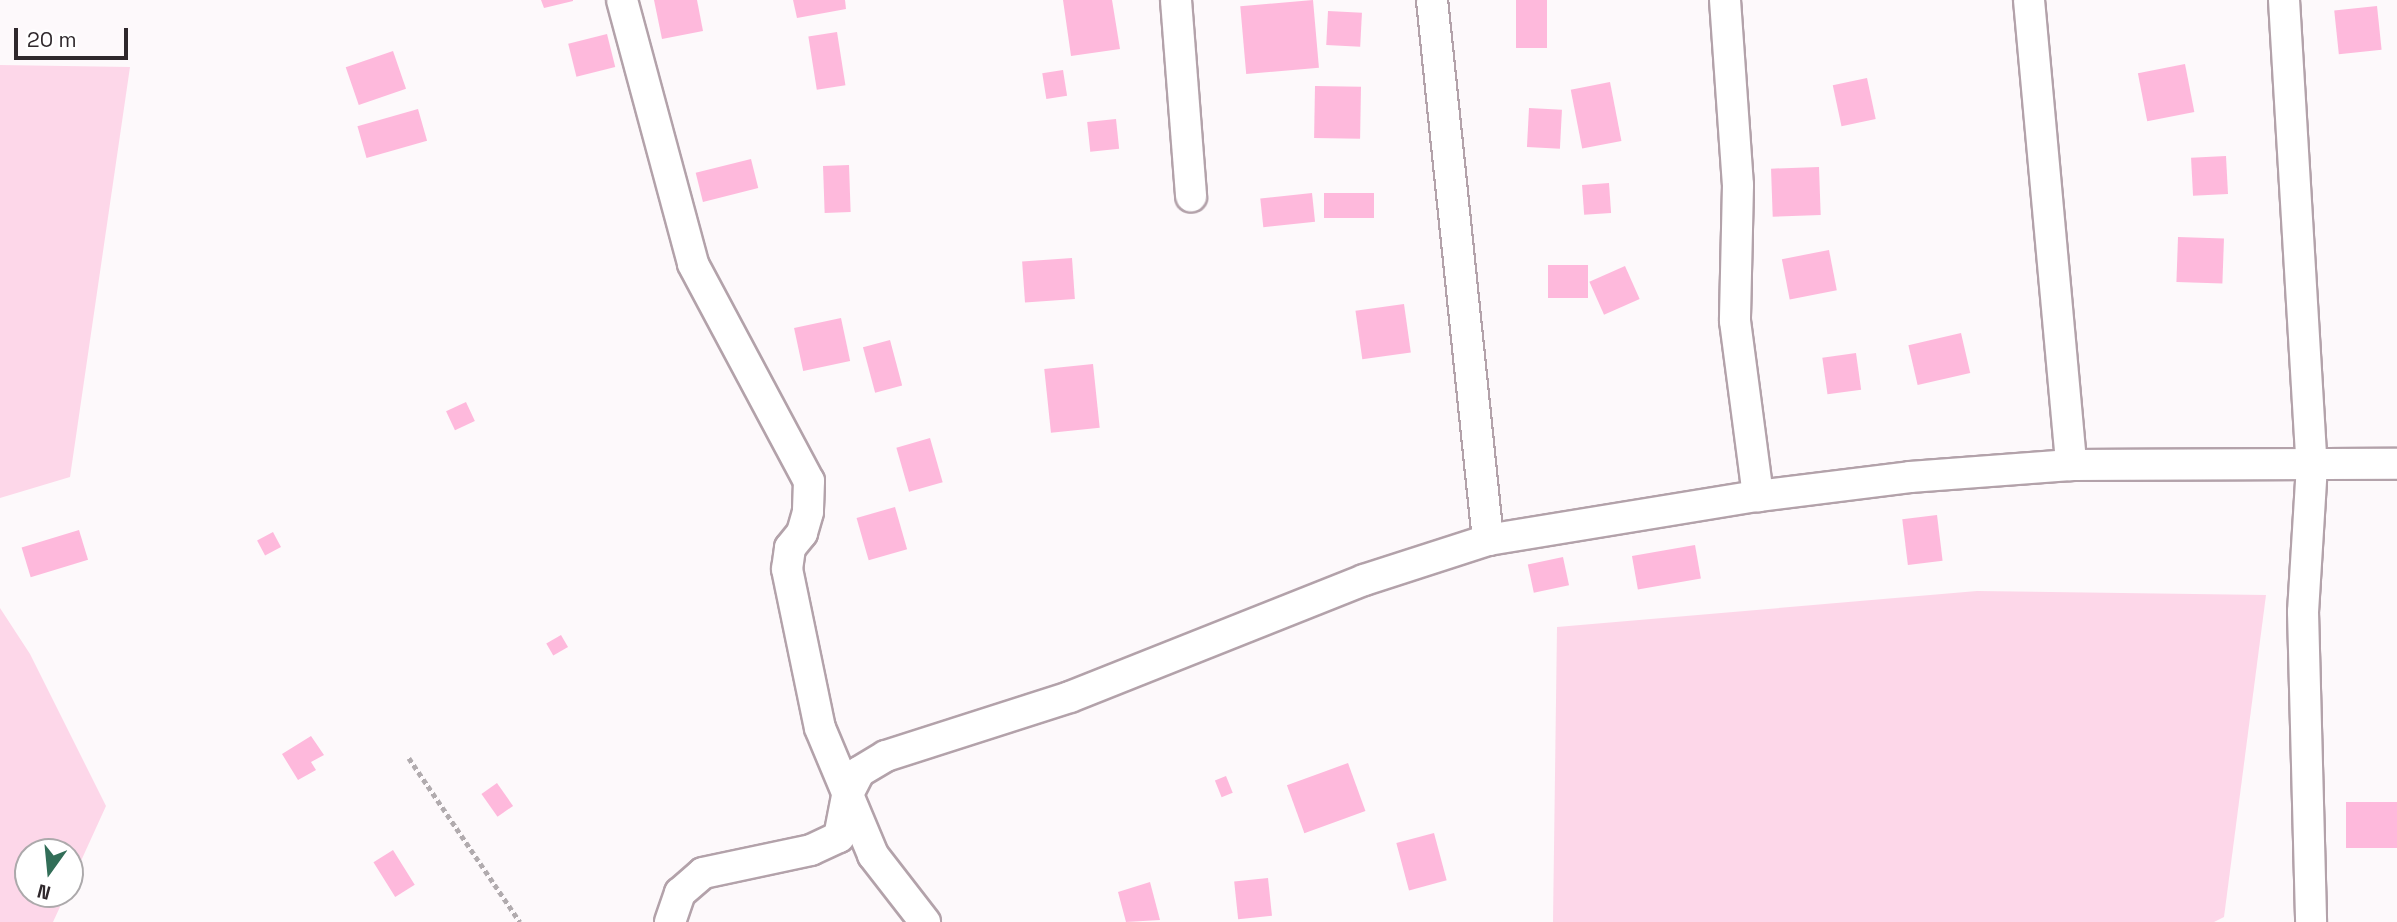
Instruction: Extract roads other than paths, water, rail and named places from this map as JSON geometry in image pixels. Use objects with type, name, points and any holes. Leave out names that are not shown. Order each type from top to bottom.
[{"type":"street","points":[[622,0],[693,264],[809,481],[808,512],[802,533],[790,548],[787,569],[820,728],[873,855],[925,922]]},
{"type":"street","points":[[1176,0],[1191,196]]},
{"type":"street","points":[[1432,0],[1488,540]]},
{"type":"street","points":[[1725,0],[1738,185],[1735,321],[1758,496]]},
{"type":"street","points":[[2029,0],[2071,465]]},
{"type":"street","points":[[2284,0],[2312,465],[2303,612],[2311,922]]},
{"type":"street","points":[[670,922],[680,893],[703,873],[811,850],[839,837],[847,796],[859,772],[886,756],[1070,697],[1364,580],[1488,540],[1758,496],[1910,477],[2071,465],[2397,464]]}]
